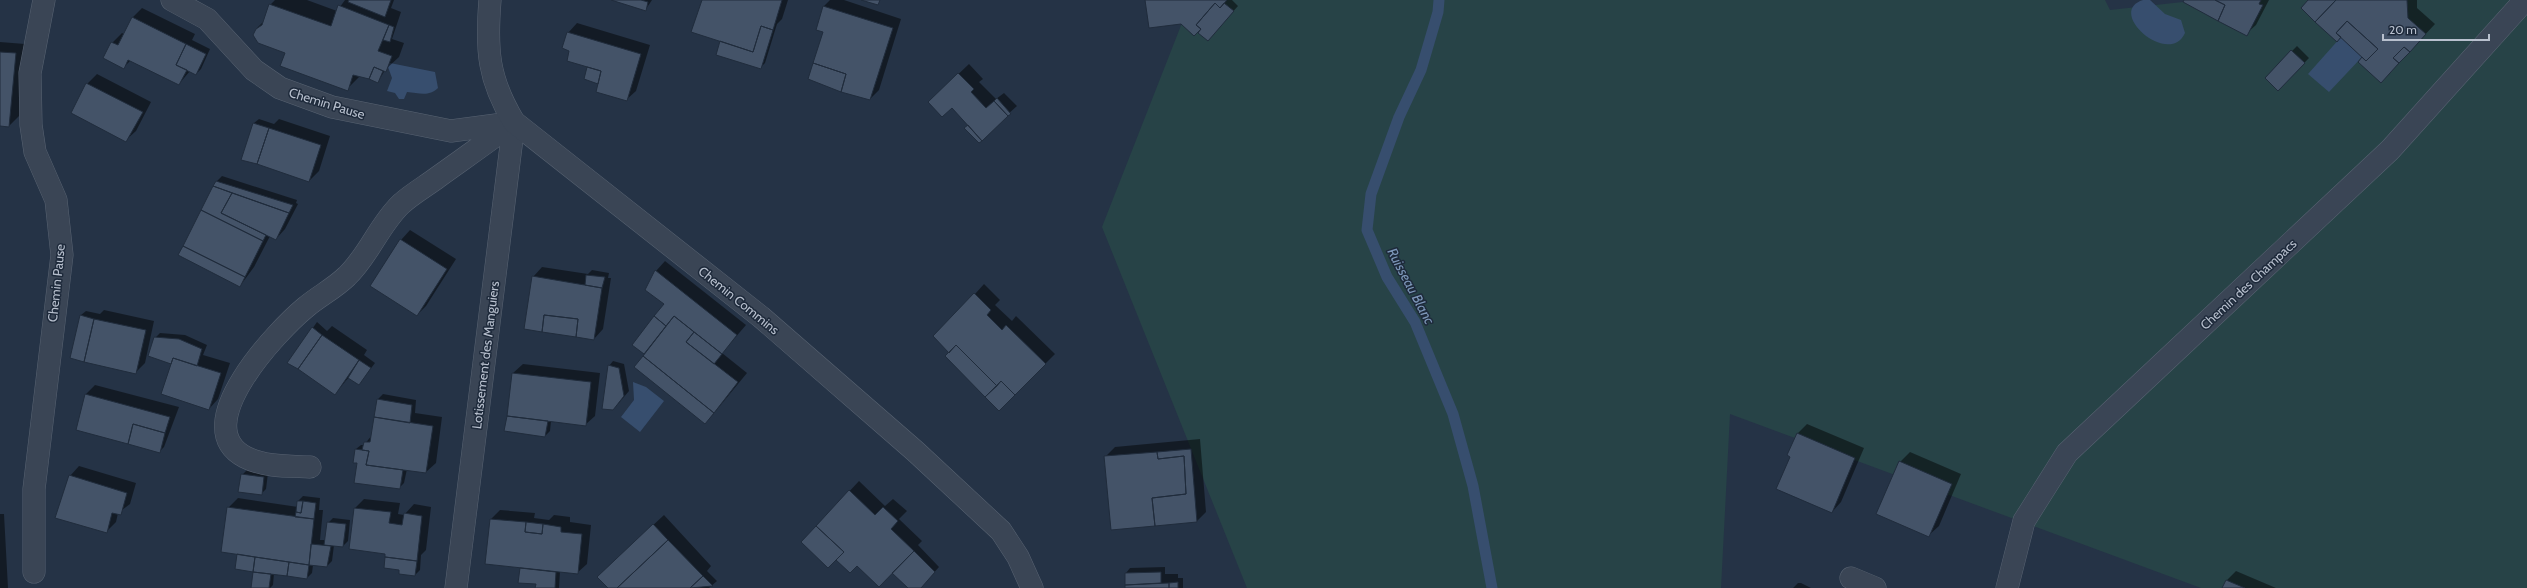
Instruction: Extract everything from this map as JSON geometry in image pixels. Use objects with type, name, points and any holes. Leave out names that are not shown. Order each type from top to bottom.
[{"type":"street","name":"Chemin Pause","points":[[34,572],[34,489],[62,255],[56,200],[35,152],[31,125],[30,73],[44,0]]},
{"type":"street","name":"Chemin Pause","points":[[172,0],[207,19],[254,70],[280,88],[332,108],[451,131],[514,122]]},
{"type":"street","name":"Chemin Commins","points":[[490,0],[488,29],[490,67],[500,99],[514,122],[762,317],[915,451],[1001,531],[1018,557],[1032,588]]},
{"type":"street","name":"Chemin des Champacs","points":[[2007,588],[2024,521],[2067,453],[2390,150],[2525,0]]},
{"type":"street","points":[[310,467],[254,461],[243,457],[233,446],[226,434],[228,416],[232,398],[241,382],[255,360],[276,336],[306,307],[333,288],[357,266],[386,222],[402,204],[514,122]]},
{"type":"street","name":"Lotissement des Manguiers","points":[[456,588],[514,122]]},
{"type":"street","points":[[1851,578],[1875,588]]},
{"type":"green space","points":[[1191,0],[2105,0],[2110,10],[2201,0],[2527,0],[2527,588],[2201,588],[1730,414],[1721,588],[1247,588],[1102,227]]},
{"type":"water","points":[[2143,0],[2150,0],[2165,14],[2181,20],[2185,33],[2177,42],[2166,44],[2155,41],[2144,34],[2135,25],[2131,15],[2133,6]]},
{"type":"water","points":[[2341,37],[2362,57],[2329,92],[2308,74]]},
{"type":"water","points":[[390,63],[435,72],[438,88],[431,93],[420,94],[407,92],[404,99],[399,99],[395,93],[387,91],[392,78],[388,67]]},
{"type":"water","points":[[633,382],[646,387],[664,401],[640,432],[621,417],[634,400]]},
{"type":"building","points":[[349,0],[391,0],[385,17],[348,2]]},
{"type":"building","points":[[611,0],[641,0],[648,2],[646,11]]},
{"type":"building","points":[[702,0],[782,0],[773,30],[761,26],[753,52],[691,32]]},
{"type":"building","points":[[861,0],[880,0],[878,5]]},
{"type":"building","points":[[1145,0],[1227,0],[1220,8],[1215,3],[1196,25],[1201,29],[1194,36],[1181,24],[1149,28]]},
{"type":"building","points":[[2184,0],[2215,0],[2225,5],[2218,21],[2183,2]]},
{"type":"building","points":[[2215,0],[2261,0],[2259,4],[2263,5],[2247,36],[2218,21],[2225,5]]},
{"type":"building","points":[[2308,0],[2336,0],[2315,22],[2301,8]]},
{"type":"building","points":[[2336,0],[2407,0],[2408,18],[2426,34],[2410,52],[2404,47],[2393,58],[2399,63],[2381,83],[2358,62],[2362,57],[2366,61],[2378,49],[2347,21],[2336,33],[2341,37],[2337,42],[2315,22]]},
{"type":"building","points":[[1215,3],[1220,8],[1224,3],[1234,11],[1208,41],[1198,33],[1201,29],[1196,25]]},
{"type":"building","points":[[269,4],[331,26],[338,5],[389,25],[378,51],[392,56],[386,72],[374,67],[369,79],[353,75],[348,91],[280,66],[285,53],[258,43],[253,35],[256,29],[262,25]]},
{"type":"building","points":[[823,6],[893,28],[870,100],[841,92],[846,74],[813,63],[823,32],[816,30]]},
{"type":"building","points":[[132,17],[186,44],[176,65],[187,70],[179,85],[128,60],[124,69],[103,58],[111,42],[118,45]]},
{"type":"building","points":[[2347,21],[2378,49],[2366,61],[2336,33]]},
{"type":"building","points":[[389,25],[394,27],[390,42],[383,40]]},
{"type":"building","points":[[761,26],[773,30],[761,69],[716,55],[720,41],[753,52]]},
{"type":"building","points":[[567,32],[641,54],[627,101],[596,92],[601,71],[567,61],[569,51],[562,48]]},
{"type":"building","points":[[186,44],[206,54],[196,75],[176,65]]},
{"type":"building","points":[[2404,47],[2410,52],[2399,63],[2393,58]]},
{"type":"building","points":[[2291,50],[2305,63],[2278,91],[2265,78]]},
{"type":"building","points":[[0,52],[16,53],[9,127],[0,126]]},
{"type":"building","points":[[813,63],[846,74],[841,92],[808,79]]},
{"type":"building","points":[[374,67],[383,71],[378,83],[369,79]]},
{"type":"building","points":[[587,67],[601,71],[598,84],[584,79]]},
{"type":"building","points":[[958,73],[974,89],[971,92],[986,108],[994,101],[1008,116],[982,141],[952,108],[942,117],[928,102]]},
{"type":"building","points":[[86,83],[143,112],[126,142],[71,113]]},
{"type":"building","points":[[997,98],[1011,114],[1008,116],[994,101]]},
{"type":"building","points":[[253,123],[269,128],[257,164],[241,160]]},
{"type":"building","points":[[968,125],[982,141],[979,143],[964,128]]},
{"type":"building","points":[[269,128],[321,145],[309,182],[257,164]]},
{"type":"building","points":[[216,181],[293,205],[289,213],[213,186]]},
{"type":"building","points":[[213,186],[232,193],[221,213],[266,235],[263,241],[201,210]]},
{"type":"building","points":[[232,193],[289,213],[276,240],[221,213]]},
{"type":"building","points":[[201,210],[263,241],[245,277],[183,246]]},
{"type":"building","points":[[400,239],[447,269],[417,316],[370,286]]},
{"type":"building","points":[[183,246],[245,277],[240,287],[178,255]]},
{"type":"building","points":[[655,270],[737,335],[722,354],[674,316],[666,326],[654,316],[664,304],[645,290]]},
{"type":"building","points":[[586,275],[605,277],[602,288],[585,285]]},
{"type":"building","points":[[532,276],[602,288],[594,340],[576,337],[578,319],[544,315],[542,332],[524,329]]},
{"type":"building","points":[[974,293],[991,310],[987,315],[1002,330],[1006,325],[1046,364],[1015,395],[1001,381],[997,386],[956,345],[949,353],[933,336]]},
{"type":"building","points":[[80,315],[94,319],[84,362],[70,358]]},
{"type":"building","points":[[544,315],[578,319],[576,337],[542,332]]},
{"type":"building","points":[[654,316],[666,326],[644,354],[632,345]]},
{"type":"building","points":[[674,316],[694,332],[686,342],[738,382],[714,413],[643,356]]},
{"type":"building","points":[[94,319],[146,330],[136,374],[84,362]]},
{"type":"building","points":[[312,327],[322,335],[298,369],[287,363]]},
{"type":"building","points":[[694,332],[722,354],[714,364],[686,342]]},
{"type":"building","points":[[322,335],[359,360],[335,395],[298,369]]},
{"type":"building","points":[[154,337],[179,339],[202,349],[197,366],[173,358],[171,364],[148,356]]},
{"type":"building","points":[[956,345],[997,386],[985,397],[945,356]]},
{"type":"building","points":[[643,356],[714,413],[705,424],[634,367]]},
{"type":"building","points":[[173,358],[221,373],[209,410],[161,394]]},
{"type":"building","points":[[359,360],[371,368],[359,385],[348,378]]},
{"type":"building","points":[[608,365],[619,368],[624,396],[613,410],[602,409]]},
{"type":"building","points":[[512,373],[591,382],[586,426],[507,416]]},
{"type":"building","points":[[1001,381],[1015,395],[999,411],[985,397]]},
{"type":"building","points":[[85,394],[170,417],[165,433],[133,424],[128,444],[76,430]]},
{"type":"building","points":[[377,399],[412,405],[410,423],[374,417]]},
{"type":"building","points":[[507,416],[548,421],[545,437],[504,431]]},
{"type":"building","points":[[374,417],[433,426],[426,473],[366,465],[369,451],[362,450],[364,442],[370,442]]},
{"type":"building","points":[[133,424],[165,433],[160,453],[128,444]]},
{"type":"building","points":[[1797,433],[1855,458],[1832,513],[1776,489],[1790,457],[1787,455]]},
{"type":"building","points":[[355,449],[369,451],[366,465],[403,470],[400,489],[354,483],[357,463],[353,463]]},
{"type":"building","points":[[1191,449],[1197,522],[1155,526],[1152,498],[1186,494],[1184,456],[1158,459],[1157,452]]},
{"type":"building","points":[[1157,452],[1158,459],[1184,456],[1186,494],[1152,498],[1155,526],[1111,530],[1104,456]]},
{"type":"building","points":[[1899,461],[1952,484],[1929,537],[1876,514]]},
{"type":"building","points":[[241,474],[264,477],[262,495],[238,492]]},
{"type":"building","points":[[69,475],[127,493],[121,515],[112,513],[107,533],[55,518]]},
{"type":"building","points":[[849,490],[875,515],[883,507],[898,521],[891,529],[914,551],[879,587],[857,566],[850,573],[836,560],[844,552],[816,526]]},
{"type":"building","points":[[297,501],[303,501],[301,513],[296,512]]},
{"type":"building","points":[[303,501],[316,503],[314,519],[295,517],[296,512],[301,513]]},
{"type":"building","points":[[227,507],[314,519],[309,565],[221,552]]},
{"type":"building","points":[[354,508],[391,512],[389,523],[402,525],[404,513],[422,516],[417,561],[385,557],[385,554],[349,549]]},
{"type":"building","points":[[490,519],[526,522],[525,532],[542,534],[543,524],[561,527],[561,532],[582,534],[578,574],[485,564]]},
{"type":"building","points":[[327,522],[346,524],[343,547],[324,545]]},
{"type":"building","points":[[526,522],[543,524],[542,534],[525,532]]},
{"type":"building","points":[[653,524],[668,540],[617,588],[608,588],[597,577]]},
{"type":"building","points":[[816,526],[844,552],[828,568],[801,542]]},
{"type":"building","points":[[668,540],[703,576],[690,588],[617,588]]},
{"type":"building","points":[[311,544],[331,546],[327,567],[309,565]]},
{"type":"building","points":[[914,551],[935,572],[921,588],[908,588],[892,573]]},
{"type":"building","points":[[237,554],[255,557],[253,572],[235,569]]},
{"type":"building","points":[[255,557],[289,562],[287,576],[253,572]]},
{"type":"building","points":[[385,557],[417,561],[415,576],[399,574],[399,570],[384,568]]},
{"type":"building","points":[[289,562],[309,565],[307,579],[287,576]]},
{"type":"building","points":[[520,568],[556,572],[555,588],[535,588],[536,584],[518,583]]},
{"type":"building","points":[[253,572],[271,574],[269,588],[251,588]]},
{"type":"building","points":[[1161,572],[1161,583],[1125,585],[1125,573]]},
{"type":"building","points":[[703,576],[713,586],[690,588]]},
{"type":"building","points":[[2226,580],[2245,588],[2222,588]]},
{"type":"building","points":[[1178,582],[1178,588],[1169,588],[1169,583]]},
{"type":"building","points":[[1169,583],[1169,588],[1125,588],[1125,585]]},
{"type":"waterway","name":"Ruisseau Blanc","points":[[1439,0],[1438,12],[1421,70],[1399,117],[1371,194],[1367,230],[1387,277],[1415,322],[1453,414],[1473,486],[1492,588]]}]
